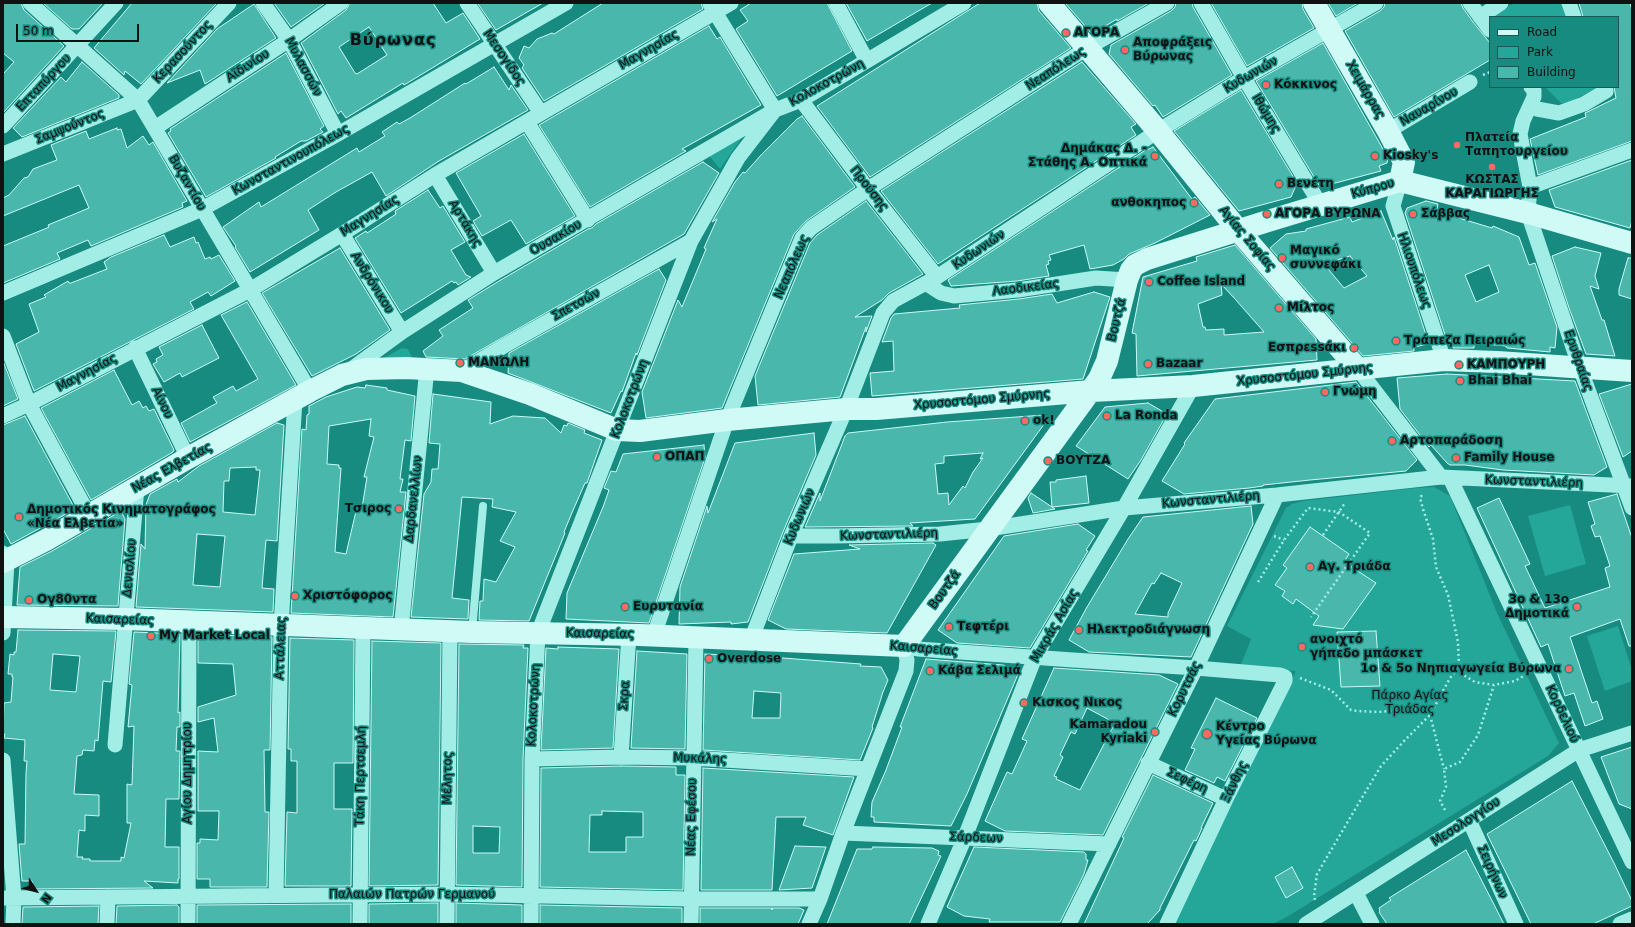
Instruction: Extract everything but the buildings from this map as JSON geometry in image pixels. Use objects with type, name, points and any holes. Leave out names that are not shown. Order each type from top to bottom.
[{"type":"street","name":"Βυζαντίου","points":[[30,3],[138,100],[250,290],[302,396]]},
{"type":"street","name":"Επταπύργου","points":[[3,126],[116,3]]},
{"type":"street","name":"Κερασούντος","points":[[138,100],[229,3]]},
{"type":"street","name":"Μυλασσών","points":[[263,3],[289,40],[338,134]]},
{"type":"street","name":"Αϊδινίου","points":[[155,128],[289,40],[341,3]]},
{"type":"street","name":"Μεσογίδος","points":[[467,3],[541,113]]},
{"type":"street","name":"Κωνσταντινουπόλεως","points":[[3,293],[202,209],[338,134],[566,3]]},
{"type":"street","name":"Μαγνησίας","points":[[3,416],[30,404],[135,348],[250,290],[435,175],[541,113],[713,7],[730,3]]},
{"type":"street","points":[[836,3],[867,61]]},
{"type":"street","name":"Αγίας Σοφίας","points":[[1049,3],[1158,131],[1238,230],[1358,369],[1446,478]]},
{"type":"street","name":"Νεαπόλεως","points":[[654,635],[727,420],[802,238],[810,228],[1087,48],[1168,3]]},
{"type":"street","name":"Ιθώμης","points":[[1201,3],[1244,78],[1320,204]]},
{"type":"street","name":"Χειμάρρας","points":[[1314,3],[1388,131],[1404,162],[1400,181]]},
{"type":"street","name":"Κυδωνιών","points":[[751,640],[791,536],[846,409],[883,313],[893,300],[932,281],[1158,131],[1244,78],[1376,3]]},
{"type":"street","points":[[1470,3],[1489,29]]},
{"type":"street","points":[[1480,16],[1501,3]]},
{"type":"street","points":[[1569,3],[1574,16]]},
{"type":"street","name":"Κολοκοτρώνη","points":[[531,924],[532,759],[538,633],[691,240],[738,158],[775,110],[802,100],[960,4]]},
{"type":"street","points":[[713,7],[775,110]]},
{"type":"street","name":"Ναυαρίνου","points":[[1388,131],[1470,82]]},
{"type":"street","points":[[1528,213],[1530,188],[1520,134],[1523,121],[1532,105],[1534,90],[1532,88]]},
{"type":"street","points":[[1532,105],[1537,109],[1560,113],[1584,104],[1606,91],[1604,88]]},
{"type":"street","name":"Σαμψούντος","points":[[3,154],[138,100]]},
{"type":"street","name":"Προύσης","points":[[802,100],[868,189],[932,281]]},
{"type":"street","name":"Ουσακίου","points":[[342,375],[402,332],[494,273],[588,220],[775,110]]},
{"type":"street","points":[[526,122],[588,220]]},
{"type":"street","points":[[1530,188],[1632,150]]},
{"type":"street","name":"Αρτάκης","points":[[435,175],[494,273]]},
{"type":"street","name":"Κύπρου","points":[[1127,280],[1135,264],[1147,259],[1320,204],[1400,181],[1528,213],[1632,243]]},
{"type":"street","name":"Ηλιουπόλεως","points":[[1400,181],[1392,206],[1444,360]]},
{"type":"street","name":"Ερυθραίας","points":[[1528,213],[1580,368],[1628,486],[1632,508]]},
{"type":"street","name":"Ανδρόνικου","points":[[342,234],[402,332]]},
{"type":"street","name":"Σπετσών","points":[[462,372],[504,346],[691,240]]},
{"type":"street","name":"Λαοδικείας","points":[[932,281],[940,293],[954,296],[1018,290],[1096,278],[1127,280]]},
{"type":"street","name":"Βουτζά","points":[[904,646],[1099,379],[1107,361],[1127,280]]},
{"type":"street","points":[[3,336],[30,404],[89,515]]},
{"type":"street","name":"Αίνου","points":[[135,348],[188,458]]},
{"type":"street","name":"Χρυσοστόμου Σμύρνης","points":[[342,375],[366,370],[427,368],[462,372],[530,394],[617,430],[640,431],[727,420],[846,409],[876,409],[1091,390],[1193,386],[1444,360],[1632,371]]},
{"type":"street","name":"Δαρδανελλίων","points":[[401,630],[427,368]]},
{"type":"street","name":"Νέας Ελβετίας","points":[[4,559],[89,515],[188,458],[342,375]]},
{"type":"street","name":"Μικράς Ασίας","points":[[928,924],[965,837],[1036,657],[1124,508],[1193,386]]},
{"type":"street","name":"Αττάλειας","points":[[276,895],[281,626],[302,396]]},
{"type":"street","name":"Κωνσταντιλιέρη","points":[[791,536],[940,534],[988,529],[1124,508],[1278,495],[1446,478],[1628,486]]},
{"type":"street","name":"Κορδελιού","points":[[1446,478],[1539,666],[1632,862]]},
{"type":"street","name":"Δενισλίου","points":[[115,745],[137,487]]},
{"type":"street","name":"Κορυτσάς","points":[[1069,924],[1196,668],[1278,495]]},
{"type":"street","points":[[3,623],[4,559]]},
{"type":"street","name":"Καισαρείας","points":[[3,623],[125,620],[472,632],[629,634],[904,646],[918,649],[1196,668]]},
{"type":"street","name":"Αγίου Δημητρίου","points":[[188,924],[189,622]]},
{"type":"street","name":"Τάκη Περτσεμλή","points":[[360,924],[363,628]]},
{"type":"street","name":"Μέλητος","points":[[447,924],[450,631]]},
{"type":"street","name":"Σκρα","points":[[621,757],[629,634]]},
{"type":"street","name":"Νέας Εφέσου","points":[[691,924],[696,637]]},
{"type":"street","points":[[809,924],[820,899],[843,834],[906,671],[907,660],[904,646]]},
{"type":"street","points":[[1196,668],[1280,675],[1285,677]]},
{"type":"street","name":"Ξάνθης","points":[[1167,924],[1226,799],[1285,681],[1285,677]]},
{"type":"street","name":"Μεσολογγίου","points":[[1306,924],[1579,750],[1632,733]]},
{"type":"street","name":"Μυκάλης","points":[[532,759],[621,757],[693,758],[868,769]]},
{"type":"street","points":[[3,760],[8,898],[13,924]]},
{"type":"street","name":"Σεφέρη","points":[[1148,763],[1226,799]]},
{"type":"street","name":"Σειρήνων","points":[[1469,820],[1516,924]]},
{"type":"street","name":"Σάρδεων","points":[[843,834],[965,837],[1109,844]]},
{"type":"street","points":[[1356,893],[1372,924]]},
{"type":"street","name":"Παλαιών Πατρών Γερμανού","points":[[8,898],[447,894],[691,899],[820,899]]},
{"type":"street","points":[[107,924],[108,897]]},
{"type":"street","points":[[1620,924],[1632,919]]},
{"type":"lane","points":[[472,632],[483,506]]},
{"type":"path","points":[[1422,494],[1420,498],[1433,539],[1436,567],[1448,595],[1458,642],[1459,666],[1465,676],[1475,682],[1494,685],[1515,681],[1539,666]]},
{"type":"path","points":[[1323,535],[1342,507]]},
{"type":"path","points":[[1258,582],[1284,540],[1308,508],[1339,512],[1370,534],[1311,617]]},
{"type":"path","points":[[1320,916],[1314,896],[1317,874],[1330,850],[1381,766],[1430,715],[1450,678],[1459,666]]},
{"type":"path","points":[[1285,677],[1291,675],[1299,677],[1331,690],[1351,710],[1357,712],[1378,712],[1435,707]]},
{"type":"path","points":[[1444,769],[1460,762],[1478,735],[1494,685]]},
{"type":"path","points":[[1430,715],[1444,769],[1446,787],[1440,801],[1445,810]]},
{"type":"green space","points":[[1514,3],[1565,3],[1570,16],[1492,16]]},
{"type":"green space","points":[[1546,88],[1597,88],[1566,104],[1561,103]]},
{"type":"green space","points":[[748,129],[720,169],[707,153]]},
{"type":"green space","points":[[402,348],[408,349],[413,360],[380,360]]},
{"type":"green space","name":"Πάρκο Αγίας Τριάδας","points":[[1434,487],[1450,496],[1497,613],[1559,743],[1548,756],[1285,918],[1272,924],[1173,924],[1296,671],[1240,667],[1251,639],[1227,626],[1286,508],[1292,504],[1303,501]]},
{"type":"green space","points":[[1570,505],[1586,564],[1545,576],[1528,516]]},
{"type":"green space","points":[[1618,626],[1632,670],[1632,681],[1605,691],[1587,636]]},
{"type":"place","name":"ΑΓΟΡΑ","points":[[1066,33]]},
{"type":"place","name":"Αποφράξεις Βύρωνας","points":[[1125,50]]},
{"type":"place","name":"Κόκκινος","points":[[1266,85]]},
{"type":"place","name":"Πλατεία Ταπητουργείου","points":[[1457,145]]},
{"type":"place","name":"Δημάκας Δ. - Στάθης Α. Οπτικά","points":[[1155,156]]},
{"type":"place","name":"Kiosky's","points":[[1375,156]]},
{"type":"place","name":"ΚΩΣΤΑΣ ΚΑΡΑΓΙΩΡΓΗΣ","points":[[1492,167]]},
{"type":"place","name":"Βενέτη","points":[[1279,184]]},
{"type":"place","name":"ανθοκηπος","points":[[1194,203]]},
{"type":"place","name":"ΑΓΟΡΑ ΒΥΡΩΝΑ","points":[[1267,214]]},
{"type":"place","name":"Σάββας","points":[[1413,214]]},
{"type":"place","name":"Μαγικό συννεφάκι","points":[[1282,258]]},
{"type":"place","name":"Coffee Island","points":[[1149,282]]},
{"type":"place","name":"Μίλτος","points":[[1279,308]]},
{"type":"place","name":"Τράπεζα Πειραιώς","points":[[1396,341]]},
{"type":"place","name":"Εσπρεssάκι","points":[[1354,348]]},
{"type":"place","name":"ΜΑΝΏΛΗ","points":[[460,363]]},
{"type":"place","name":"Bazaar","points":[[1148,364]]},
{"type":"place","name":"ΚΑΜΠΟΥΡΗ","points":[[1459,365]]},
{"type":"place","name":"Bhai Bhai","points":[[1460,381]]},
{"type":"place","name":"Γνώμη","points":[[1325,392]]},
{"type":"place","name":"La Ronda","points":[[1107,416]]},
{"type":"place","name":"ok!","points":[[1025,421]]},
{"type":"place","name":"Αρτοπαράδοση","points":[[1392,441]]},
{"type":"place","name":"ΟΠΑΠ","points":[[657,457]]},
{"type":"place","name":"Family House","points":[[1456,458]]},
{"type":"place","name":"ΒΟΥΤΖΑ","points":[[1048,461]]},
{"type":"place","name":"Τσιρος","points":[[399,509]]},
{"type":"place","name":"Δημοτικός Κινηματογράφος «Νέα Ελβετία»","points":[[19,517]]},
{"type":"place","name":"Αγ. Τριάδα","points":[[1310,567]]},
{"type":"place","name":"Χριστόφορος","points":[[295,596]]},
{"type":"place","name":"Ογ80ντα","points":[[29,600]]},
{"type":"place","name":"Ευρυτανία","points":[[625,607]]},
{"type":"place","name":"3o & 13o Δημοτικά","points":[[1577,607]]},
{"type":"place","name":"Τεφτέρι","points":[[949,627]]},
{"type":"place","name":"Ηλεκτροδιάγνωση","points":[[1079,630]]},
{"type":"place","name":"My Market Local","points":[[151,636]]},
{"type":"place","name":"ανοιχτό γήπεδο μπάσκετ","points":[[1302,647]]},
{"type":"place","name":"Overdose","points":[[709,659]]},
{"type":"place","name":"1ο & 5ο Νηπιαγωγεία Βύρωνα","points":[[1569,669]]},
{"type":"place","name":"Κάβα Σελιμά","points":[[930,671]]},
{"type":"place","name":"Κισκος Νικος","points":[[1024,703]]},
{"type":"place","name":"Kamaradou Kyriaki","points":[[1155,732]]},
{"type":"place","name":"Κέντρο Υγείας Βύρωνα","points":[[1207,734]]},
{"type":"district","name":"Βύρωνας","points":[[393,41]]}]
